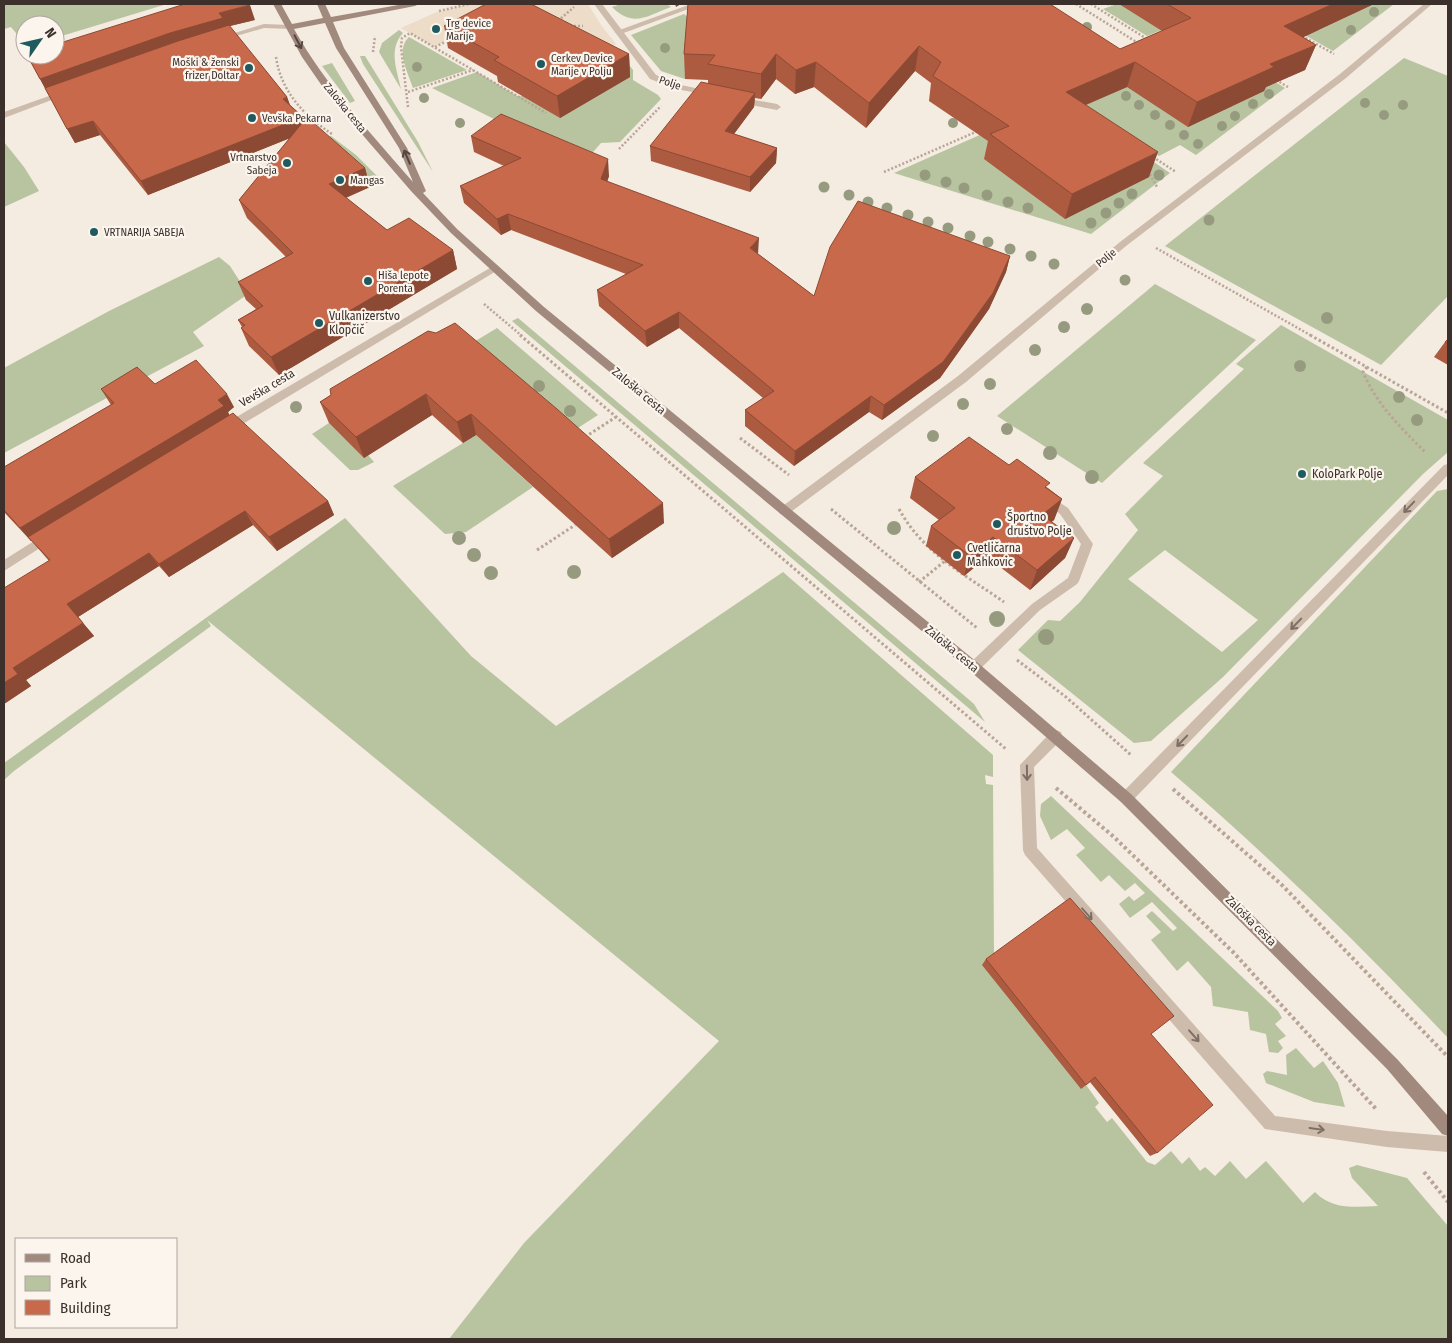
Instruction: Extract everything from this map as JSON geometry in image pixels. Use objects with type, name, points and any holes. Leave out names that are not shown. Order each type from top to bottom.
[{"type":"main road","name":"Zaloška cesta","points":[[277,4],[306,57],[332,94],[426,202],[540,310],[974,667],[1126,798],[1392,1064],[1448,1128]]},
{"type":"main road","name":"Zaloška cesta","points":[[321,4],[340,48],[403,148],[426,202]]},
{"type":"main road","points":[[290,27],[415,4]]},
{"type":"street","name":"Polje","points":[[598,4],[652,77],[679,87],[717,95]]},
{"type":"street","points":[[618,32],[698,4]]},
{"type":"street","name":"Polje","points":[[784,511],[962,379],[1123,244],[1343,76],[1428,4]]},
{"type":"street","points":[[209,42],[264,26],[290,27]]},
{"type":"street","points":[[4,115],[73,90]]},
{"type":"street","points":[[726,97],[777,107]]},
{"type":"street","name":"Vevška cesta","points":[[217,434],[495,268]]},
{"type":"street","points":[[1126,798],[1447,473]]},
{"type":"street","points":[[974,667],[1018,623],[1073,581],[1086,544],[1064,511],[1034,488]]},
{"type":"street","points":[[4,566],[61,530]]},
{"type":"street","points":[[1056,736],[1027,765],[1030,850],[1271,1123],[1387,1139],[1448,1144]]},
{"type":"path","points":[[552,26],[578,4]]},
{"type":"path","points":[[1076,4],[1141,44]]},
{"type":"path","points":[[1090,4],[1150,40],[1132,48]]},
{"type":"path","points":[[1107,4],[1112,4]]},
{"type":"path","points":[[406,31],[546,113]]},
{"type":"path","points":[[1296,32],[1335,54]]},
{"type":"path","points":[[408,110],[408,92],[398,52],[402,38],[410,33]]},
{"type":"path","points":[[434,48],[450,40]]},
{"type":"path","points":[[275,52],[278,74],[299,106],[322,128]]},
{"type":"path","points":[[476,72],[484,69]]},
{"type":"path","points":[[408,92],[473,70]]},
{"type":"path","points":[[1271,77],[1288,87]]},
{"type":"path","points":[[619,149],[679,87]]},
{"type":"path","points":[[884,172],[981,130]]},
{"type":"path","points":[[1151,156],[1164,162],[1176,172]]},
{"type":"path","points":[[1145,165],[1158,187]]},
{"type":"path","points":[[1153,247],[1448,413]]},
{"type":"path","points":[[482,302],[990,737]]},
{"type":"path","points":[[1367,367],[1363,372],[1369,388],[1378,402],[1447,473]]},
{"type":"path","points":[[583,438],[616,417]]},
{"type":"path","points":[[899,509],[906,525],[921,538],[925,548],[945,561],[963,577],[980,585],[1012,608],[1018,623]]},
{"type":"path","points":[[537,550],[576,526]]},
{"type":"path","points":[[919,582],[945,561]]},
{"type":"path","points":[[1165,783],[1281,884],[1448,1057]]},
{"type":"path","points":[[1065,795],[1114,837],[1234,953],[1368,1098]]},
{"type":"path","points":[[1434,1186],[1448,1202]]},
{"type":"green space","points":[[4,4],[167,4],[65,35],[65,15],[15,15],[15,32],[11,27],[4,29]]},
{"type":"green space","points":[[621,4],[667,4],[671,7],[634,19],[627,17],[612,7]]},
{"type":"green space","points":[[1117,4],[1223,4],[1147,36],[1103,9]]},
{"type":"green space","points":[[1374,4],[1394,4],[1333,51],[1271,16],[1319,30]]},
{"type":"green space","points":[[684,14],[690,19],[685,79],[661,71],[631,35]]},
{"type":"green space","points":[[399,30],[403,33],[398,39],[395,60],[401,89],[379,52],[382,43]]},
{"type":"green space","points":[[409,37],[467,70],[413,88],[403,55],[405,42]]},
{"type":"green space","points":[[616,48],[633,70],[633,80],[658,95],[661,99],[620,142],[601,143],[587,159],[500,122],[432,88],[477,72],[519,97]]},
{"type":"green space","points":[[360,56],[365,56],[418,142],[433,172],[363,64]]},
{"type":"green space","points":[[1404,58],[1448,76],[1448,296],[1381,365],[1165,246]]},
{"type":"green space","points":[[332,63],[355,101],[350,103],[322,66]]},
{"type":"green space","points":[[1254,69],[1285,88],[1196,155],[1180,145],[1159,156],[1054,87]]},
{"type":"green space","points":[[1061,99],[1170,173],[1091,234],[894,173]]},
{"type":"green space","points":[[331,136],[356,155],[381,180],[374,183],[324,139]]},
{"type":"green space","points":[[4,142],[24,167],[39,191],[4,207]]},
{"type":"green space","points":[[219,257],[230,266],[248,294],[193,332],[204,346],[4,453],[4,368],[109,311]]},
{"type":"green space","points":[[1155,284],[1256,340],[1102,483],[997,416]]},
{"type":"green space","points":[[518,318],[974,704],[985,722],[512,321]]},
{"type":"green space","points":[[1281,325],[1448,420],[1448,452],[1423,474],[1223,677],[1151,741],[1134,743],[1018,650],[1048,620],[1060,621],[1080,602],[1138,530],[1125,514],[1163,476],[1143,463],[1244,369],[1236,364]],"holes":[[[1165,550],[1258,620],[1222,652],[1128,579]]]},
{"type":"green space","points":[[497,328],[598,415],[567,435],[464,348]]},
{"type":"green space","points":[[329,423],[364,457],[368,455],[374,462],[358,470],[350,470],[312,434]]},
{"type":"green space","points":[[476,435],[533,487],[466,532],[445,534],[393,486]]},
{"type":"green space","points":[[1448,489],[1448,1038],[1313,902],[1171,772],[1437,491]]},
{"type":"green space","points":[[345,518],[471,656],[556,726],[783,572],[993,755],[993,777],[985,775],[986,784],[993,785],[994,956],[1099,1103],[1095,1107],[1107,1122],[1112,1118],[1147,1162],[1155,1165],[1171,1151],[1182,1164],[1189,1157],[1200,1171],[1205,1167],[1215,1176],[1230,1161],[1246,1179],[1266,1161],[1303,1203],[1315,1192],[1336,1205],[1352,1207],[1378,1206],[1352,1178],[1349,1168],[1357,1165],[1407,1178],[1448,1226],[1448,1339],[449,1339],[524,1243],[719,1041],[207,620],[211,626],[4,780],[4,763]]},
{"type":"green space","points":[[1051,796],[1278,1011],[1282,1018],[1275,1024],[1286,1036],[1278,1041],[1283,1048],[1278,1053],[1269,1052],[1266,1034],[1250,1030],[1248,1012],[1213,1006],[1211,987],[1188,961],[1177,971],[1151,940],[1161,932],[1146,916],[1152,911],[1173,931],[1177,928],[1152,902],[1130,918],[1119,904],[1129,896],[1134,901],[1145,893],[1135,883],[1125,891],[1109,875],[1101,882],[1076,855],[1085,848],[1067,829],[1051,840],[1040,816],[1041,804]]},
{"type":"green space","points":[[1296,1048],[1314,1068],[1323,1061],[1338,1083],[1345,1107],[1314,1102],[1266,1083],[1263,1074],[1267,1071],[1287,1075],[1286,1055]]},
{"type":"shaded area","name":"Trg device Marije","points":[[470,4],[588,4],[616,44],[600,53],[507,9],[434,47],[401,28],[437,12]]},
{"type":"building","points":[[185,4],[250,5],[219,13],[223,18],[170,33],[40,79],[32,65],[65,65],[65,41]]},
{"type":"building","name":"Cerkev Device Marije v Polju","points":[[486,4],[531,4],[629,54],[557,96],[494,60],[499,57],[444,26]]},
{"type":"building","points":[[688,4],[1050,4],[1120,49],[1191,18],[1167,4],[1333,4],[1284,26],[1316,45],[1270,64],[1274,67],[1197,102],[1135,62],[1066,92],[1158,152],[1072,194],[990,134],[1009,126],[933,76],[941,62],[919,46],[869,103],[816,62],[796,70],[776,54],[761,74],[708,64],[715,55],[684,54]]},
{"type":"building","points":[[229,25],[287,97],[283,99],[303,117],[141,181],[93,121],[67,129],[45,88],[178,41]]},
{"type":"building","points":[[701,82],[755,93],[725,131],[777,148],[750,177],[650,146]]},
{"type":"building","points":[[501,114],[608,159],[601,179],[759,238],[750,248],[814,296],[830,247],[858,201],[1010,256],[993,293],[943,362],[884,405],[871,396],[795,451],[745,410],[774,391],[679,312],[645,331],[597,290],[643,265],[508,214],[497,219],[460,186],[521,158],[471,136]]},
{"type":"building","points":[[307,117],[365,168],[329,184],[387,230],[409,218],[453,250],[271,357],[241,328],[245,325],[238,320],[263,306],[238,282],[293,253],[239,200]]},
{"type":"building","points":[[455,323],[557,409],[663,503],[609,539],[471,414],[457,422],[426,394],[356,437],[320,402],[331,395],[330,389],[428,331],[436,333]]},
{"type":"building","points":[[196,360],[227,394],[218,400],[224,406],[20,528],[4,510],[4,467],[114,403],[101,389],[137,367],[155,384]]},
{"type":"building","points":[[233,413],[328,501],[269,537],[245,511],[159,564],[149,553],[67,604],[83,623],[13,668],[18,674],[4,683],[4,588],[50,560],[28,537]]},
{"type":"building","name":"Športno društvo Polje","points":[[969,437],[1009,465],[1017,459],[1050,483],[1045,487],[1062,499],[1042,515],[1074,538],[1037,570],[993,537],[970,556],[931,526],[955,508],[915,477]]},
{"type":"building","points":[[1070,898],[1174,1016],[1151,1034],[1213,1105],[1157,1153],[1095,1077],[1086,1085],[986,959]]},
{"type":"place","name":"Trg device Marije","points":[[436,29]]},
{"type":"place","name":"Cerkev Device Marije v Polju","points":[[541,64]]},
{"type":"place","name":"Moški & ženski frizer Doltar","points":[[249,68]]},
{"type":"place","name":"Vevška Pekarna","points":[[252,118]]},
{"type":"place","name":"Vrtnarstvo Sabeja","points":[[287,163]]},
{"type":"place","name":"Mangas","points":[[340,180]]},
{"type":"place","name":"VRTNARIJA SABEJA","points":[[94,232]]},
{"type":"place","name":"Hiša lepote Porenta","points":[[368,281]]},
{"type":"place","name":"Vulkanizerstvo Klopčič","points":[[319,323]]},
{"type":"place","name":"KoloPark Polje","points":[[1302,474]]},
{"type":"place","name":"Športno društvo Polje","points":[[997,524]]},
{"type":"place","name":"Cvetličarna Mahkovic","points":[[957,555]]}]
